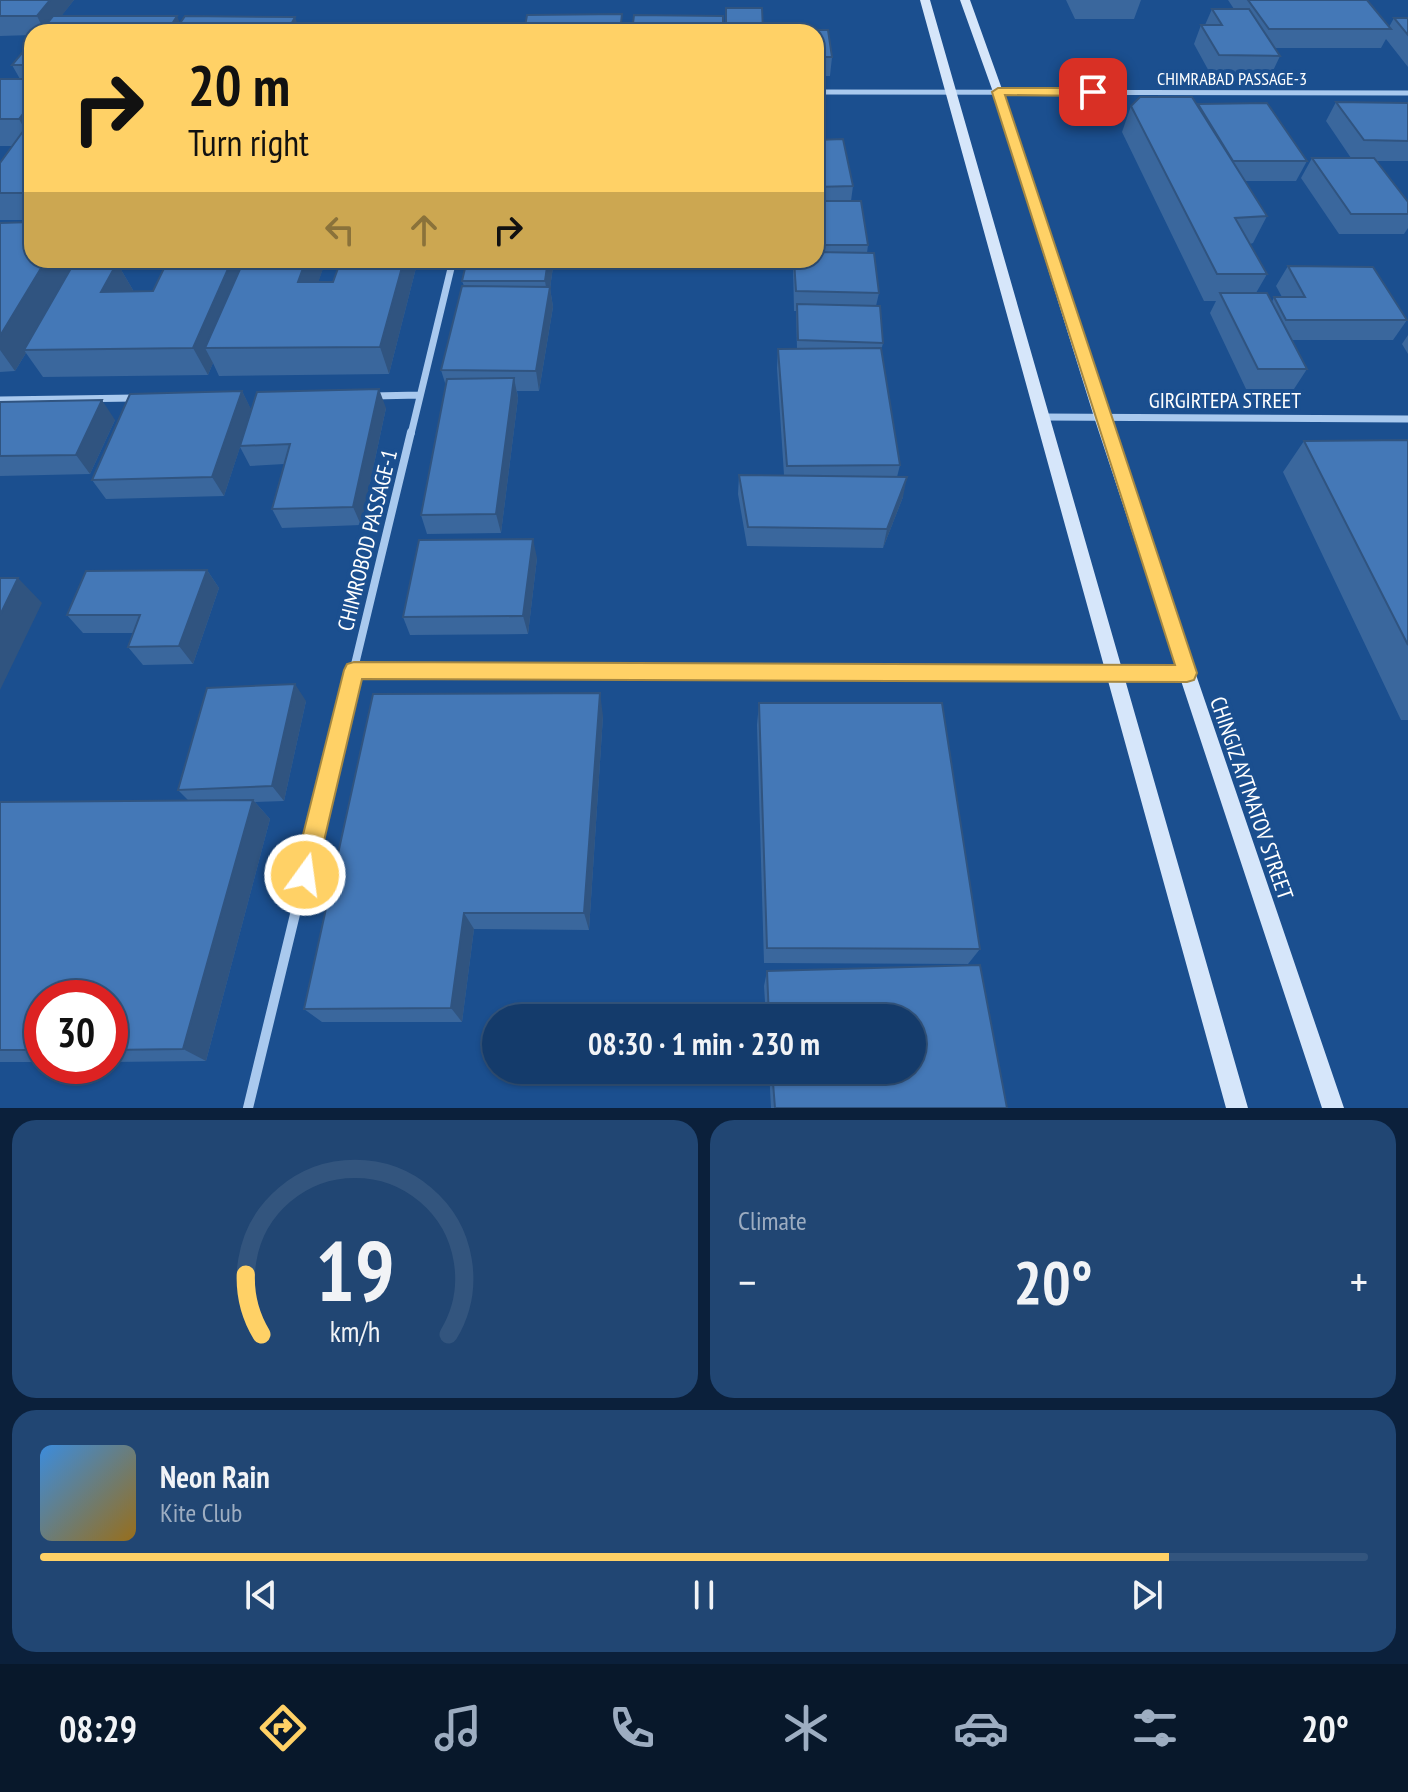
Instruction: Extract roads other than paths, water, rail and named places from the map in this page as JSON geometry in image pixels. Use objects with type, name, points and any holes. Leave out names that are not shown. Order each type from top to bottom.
[{"type":"main road","points":[[925,0],[1237,1108]]},
{"type":"main road","name":"CHINGIZ AYTMATOV STREET","points":[[965,0],[1333,1108]]},
{"type":"street","name":"CHIMRАBАD PASSAGE-3","points":[[824,92],[1408,93]]},
{"type":"street","name":"CHIMROBOD PASSAGE-1","points":[[248,1108],[451,268]]},
{"type":"street","points":[[358,396],[420,395]]},
{"type":"street","points":[[0,400],[140,398]]},
{"type":"street","name":"GIRGIRTEPA STREET","points":[[1043,417],[1408,419]]},
{"type":"lane","points":[[354,670],[1187,673]]}]
